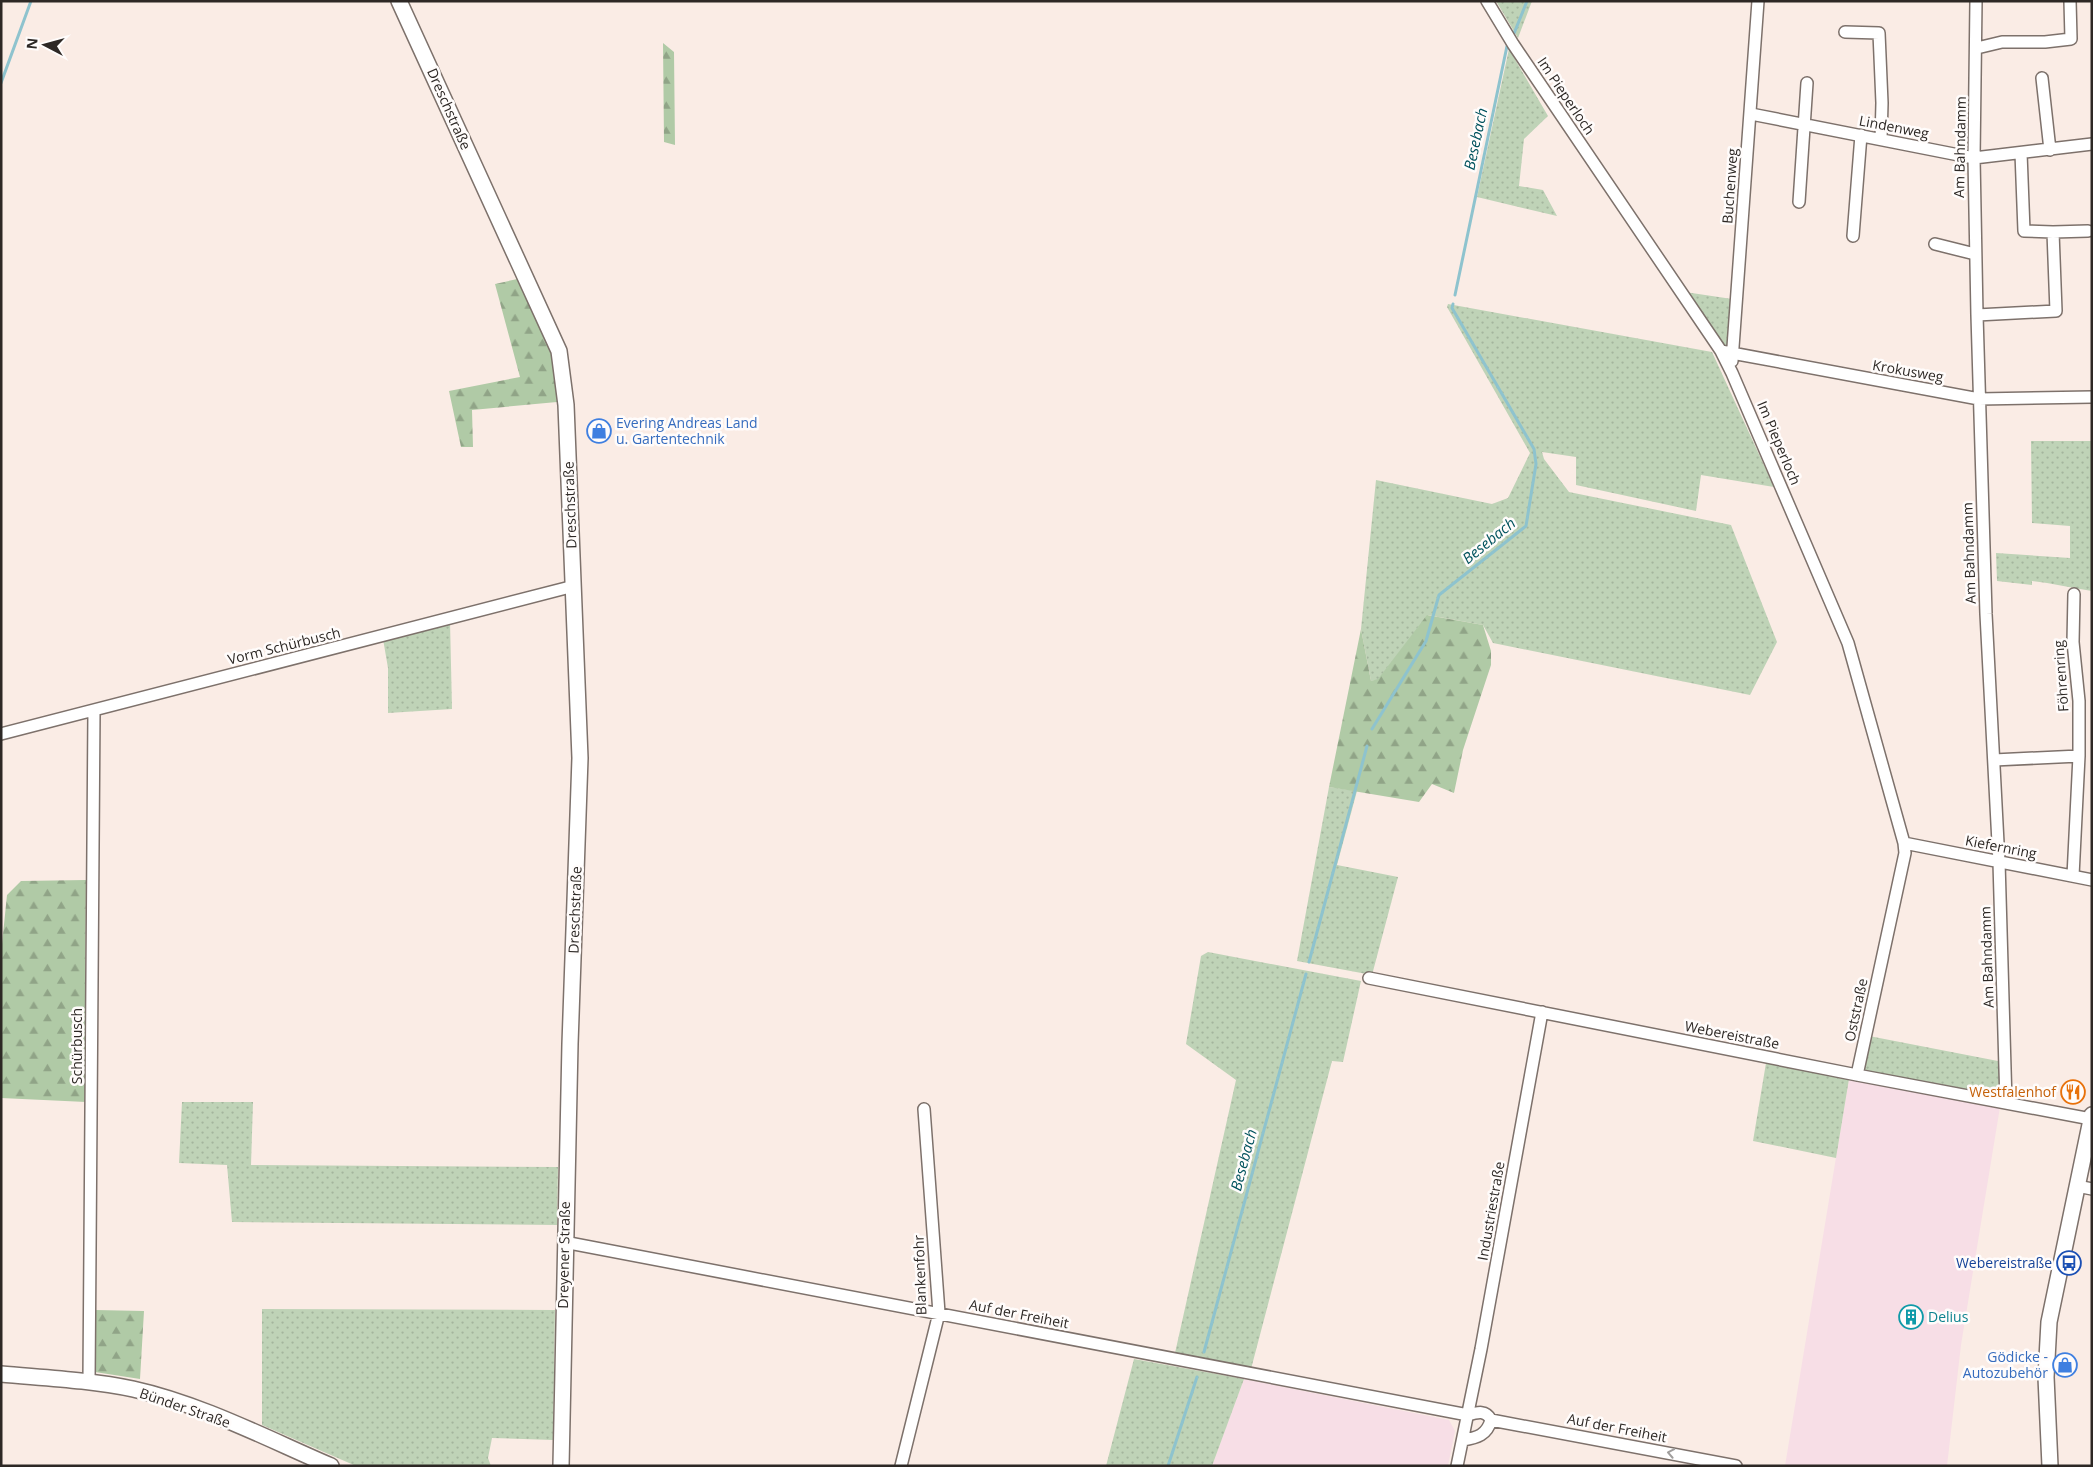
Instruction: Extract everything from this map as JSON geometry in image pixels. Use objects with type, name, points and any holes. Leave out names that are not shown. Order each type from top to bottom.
[{"type":"street","name":"Dreschstraße","points":[[399,1],[559,351],[566,405],[580,758],[570,1044]]},
{"type":"street","name":"Im Pieperloch","points":[[1487,1],[1513,44],[1726,352]]},
{"type":"street","name":"Buchenweg","points":[[1732,373],[1726,352],[1751,114],[1758,1]]},
{"type":"street","name":"Am Bahndamm","points":[[1976,1],[1977,48],[1974,158],[1976,315],[1986,614],[1999,862],[2006,1103]]},
{"type":"street","points":[[1977,48],[2002,42],[2046,42],[2071,39],[2070,1]]},
{"type":"street","points":[[1845,32],[1879,33],[1882,103],[1881,140]]},
{"type":"street","points":[[2042,78],[2050,150]]},
{"type":"street","points":[[1799,202],[1807,83]]},
{"type":"street","name":"Lindenweg","points":[[1751,114],[1974,158],[2092,144]]},
{"type":"street","points":[[1853,236],[1861,135]]},
{"type":"street","points":[[2022,153],[2024,231],[2088,231]]},
{"type":"street","points":[[1976,315],[2056,312],[2053,232]]},
{"type":"street","points":[[1935,244],[1975,254]]},
{"type":"street","name":"Krokusweg","points":[[1726,352],[1979,399],[2092,397]]},
{"type":"street","name":"Im Pieperloch","points":[[1732,373],[1848,643],[1904,843],[1905,853],[1884,950]]},
{"type":"street","name":"Vorm Schürbusch","points":[[1,734],[574,586]]},
{"type":"street","name":"Föhrenring","points":[[2073,876],[2079,756],[2079,701],[2073,642],[2074,594]]},
{"type":"street","name":"Schürbusch","points":[[89,1382],[94,710]]},
{"type":"street","points":[[1994,760],[2079,756]]},
{"type":"street","name":"Kiefernring","points":[[1904,843],[2092,880]]},
{"type":"street","name":"Oststraße","points":[[1857,1075],[1884,950]]},
{"type":"street","name":"Webereistraße","points":[[1368,978],[1857,1075],[2091,1117]]},
{"type":"street","name":"Industriestraße","points":[[1457,1466],[1542,1012]]},
{"type":"street","name":"Dreyener Straße","points":[[561,1466],[564,1242],[570,1044]]},
{"type":"street","name":"Blankenfohr","points":[[901,1466],[939,1313],[924,1109]]},
{"type":"street","points":[[2050,1466],[2046,1377],[2047,1346],[2053,1302],[2084,1187],[2091,1117]]},
{"type":"street","name":"Auf der Freiheit","points":[[564,1242],[1468,1415]]},
{"type":"street","name":"Bünder Straße","points":[[1,1374],[89,1382],[133,1390],[184,1404],[331,1466]]},
{"type":"street","points":[[1463,1440],[1475,1438],[1485,1433],[1492,1420],[1481,1412],[1468,1415]]},
{"type":"street","name":"Auf der Freiheit","points":[[1492,1420],[1706,1463],[1736,1466]]},
{"type":"shaded area","points":[[1849,1079],[2000,1107],[1961,1345],[1947,1466],[1785,1466]]},
{"type":"shaded area","points":[[1244,1379],[1449,1420],[1455,1431],[1448,1466],[1212,1466]]},
{"type":"green space","points":[[1496,1],[1532,1],[1518,38]]},
{"type":"green space","points":[[663,43],[674,52],[675,145],[664,142]]},
{"type":"green space","points":[[1509,49],[1548,116],[1524,139],[1519,186],[1543,190],[1557,216],[1477,197]]},
{"type":"green space","points":[[522,278],[554,355],[557,402],[472,410],[473,447],[461,447],[449,391],[520,377],[495,284]]},
{"type":"green space","points":[[1685,292],[1732,299],[1728,345],[1723,347]]},
{"type":"green space","points":[[1448,304],[1712,352],[1774,487],[1701,475],[1696,511],[1576,485],[1576,457],[1542,452],[1544,459],[1569,492],[1731,525],[1777,642],[1750,695],[1493,643],[1483,625],[1428,615],[1378,680],[1371,681],[1361,629],[1376,480],[1492,504],[1508,498],[1530,453],[1447,307]]},
{"type":"green space","points":[[2031,441],[2092,441],[2092,591],[2032,581],[2032,585],[1997,581],[1996,553],[2070,558],[2070,526],[2032,523]]},
{"type":"green space","points":[[1427,615],[1483,625],[1491,651],[1491,665],[1463,750],[1454,793],[1432,784],[1419,802],[1329,787],[1361,629],[1371,681],[1378,679]]},
{"type":"green space","points":[[450,621],[452,709],[388,713],[388,668],[383,639]]},
{"type":"green space","points":[[1329,787],[1357,791],[1337,865],[1398,877],[1372,975],[1297,961]]},
{"type":"green space","points":[[86,880],[86,1102],[1,1098],[1,954],[7,895],[21,881]]},
{"type":"green space","points":[[1208,952],[1361,981],[1343,1062],[1332,1061],[1251,1369],[1175,1353],[1236,1080],[1186,1044],[1201,956]]},
{"type":"green space","points":[[1869,1036],[2003,1062],[2004,1098],[1863,1070]]},
{"type":"green space","points":[[1766,1063],[1849,1079],[1836,1158],[1753,1141]]},
{"type":"green space","points":[[182,1102],[253,1102],[251,1165],[558,1167],[557,1225],[232,1222],[227,1165],[179,1163]]},
{"type":"green space","points":[[262,1309],[555,1310],[553,1440],[492,1438],[488,1458],[491,1466],[356,1466],[262,1425]]},
{"type":"green space","points":[[95,1310],[144,1311],[140,1379],[95,1372]]},
{"type":"green space","points":[[1134,1359],[1244,1379],[1212,1466],[1106,1466]]},
{"type":"waterway","points":[[1,83],[31,1]]},
{"type":"waterway","name":"Besebach","points":[[1513,36],[1527,1]]},
{"type":"waterway","name":"Besebach","points":[[1455,295],[1507,46]]},
{"type":"waterway","name":"Besebach","points":[[1372,729],[1426,641],[1439,595],[1526,526],[1536,464],[1534,449],[1452,308],[1453,304]]},
{"type":"waterway","name":"Besebach","points":[[1309,962],[1367,746]]},
{"type":"waterway","name":"Besebach","points":[[1204,1352],[1306,974]]},
{"type":"waterway","name":"Besebach","points":[[1168,1466],[1197,1377]]},
{"type":"place","name":"Evering Andreas Land u. Gartentechnik","points":[[599,431]]},
{"type":"place","name":"Westfalenhof","points":[[2073,1092]]},
{"type":"place","name":"Webereistraße","points":[[2069,1263]]},
{"type":"place","name":"Delius","points":[[1911,1317]]},
{"type":"place","name":"Gödicke - Autozubehör","points":[[2065,1365]]}]
